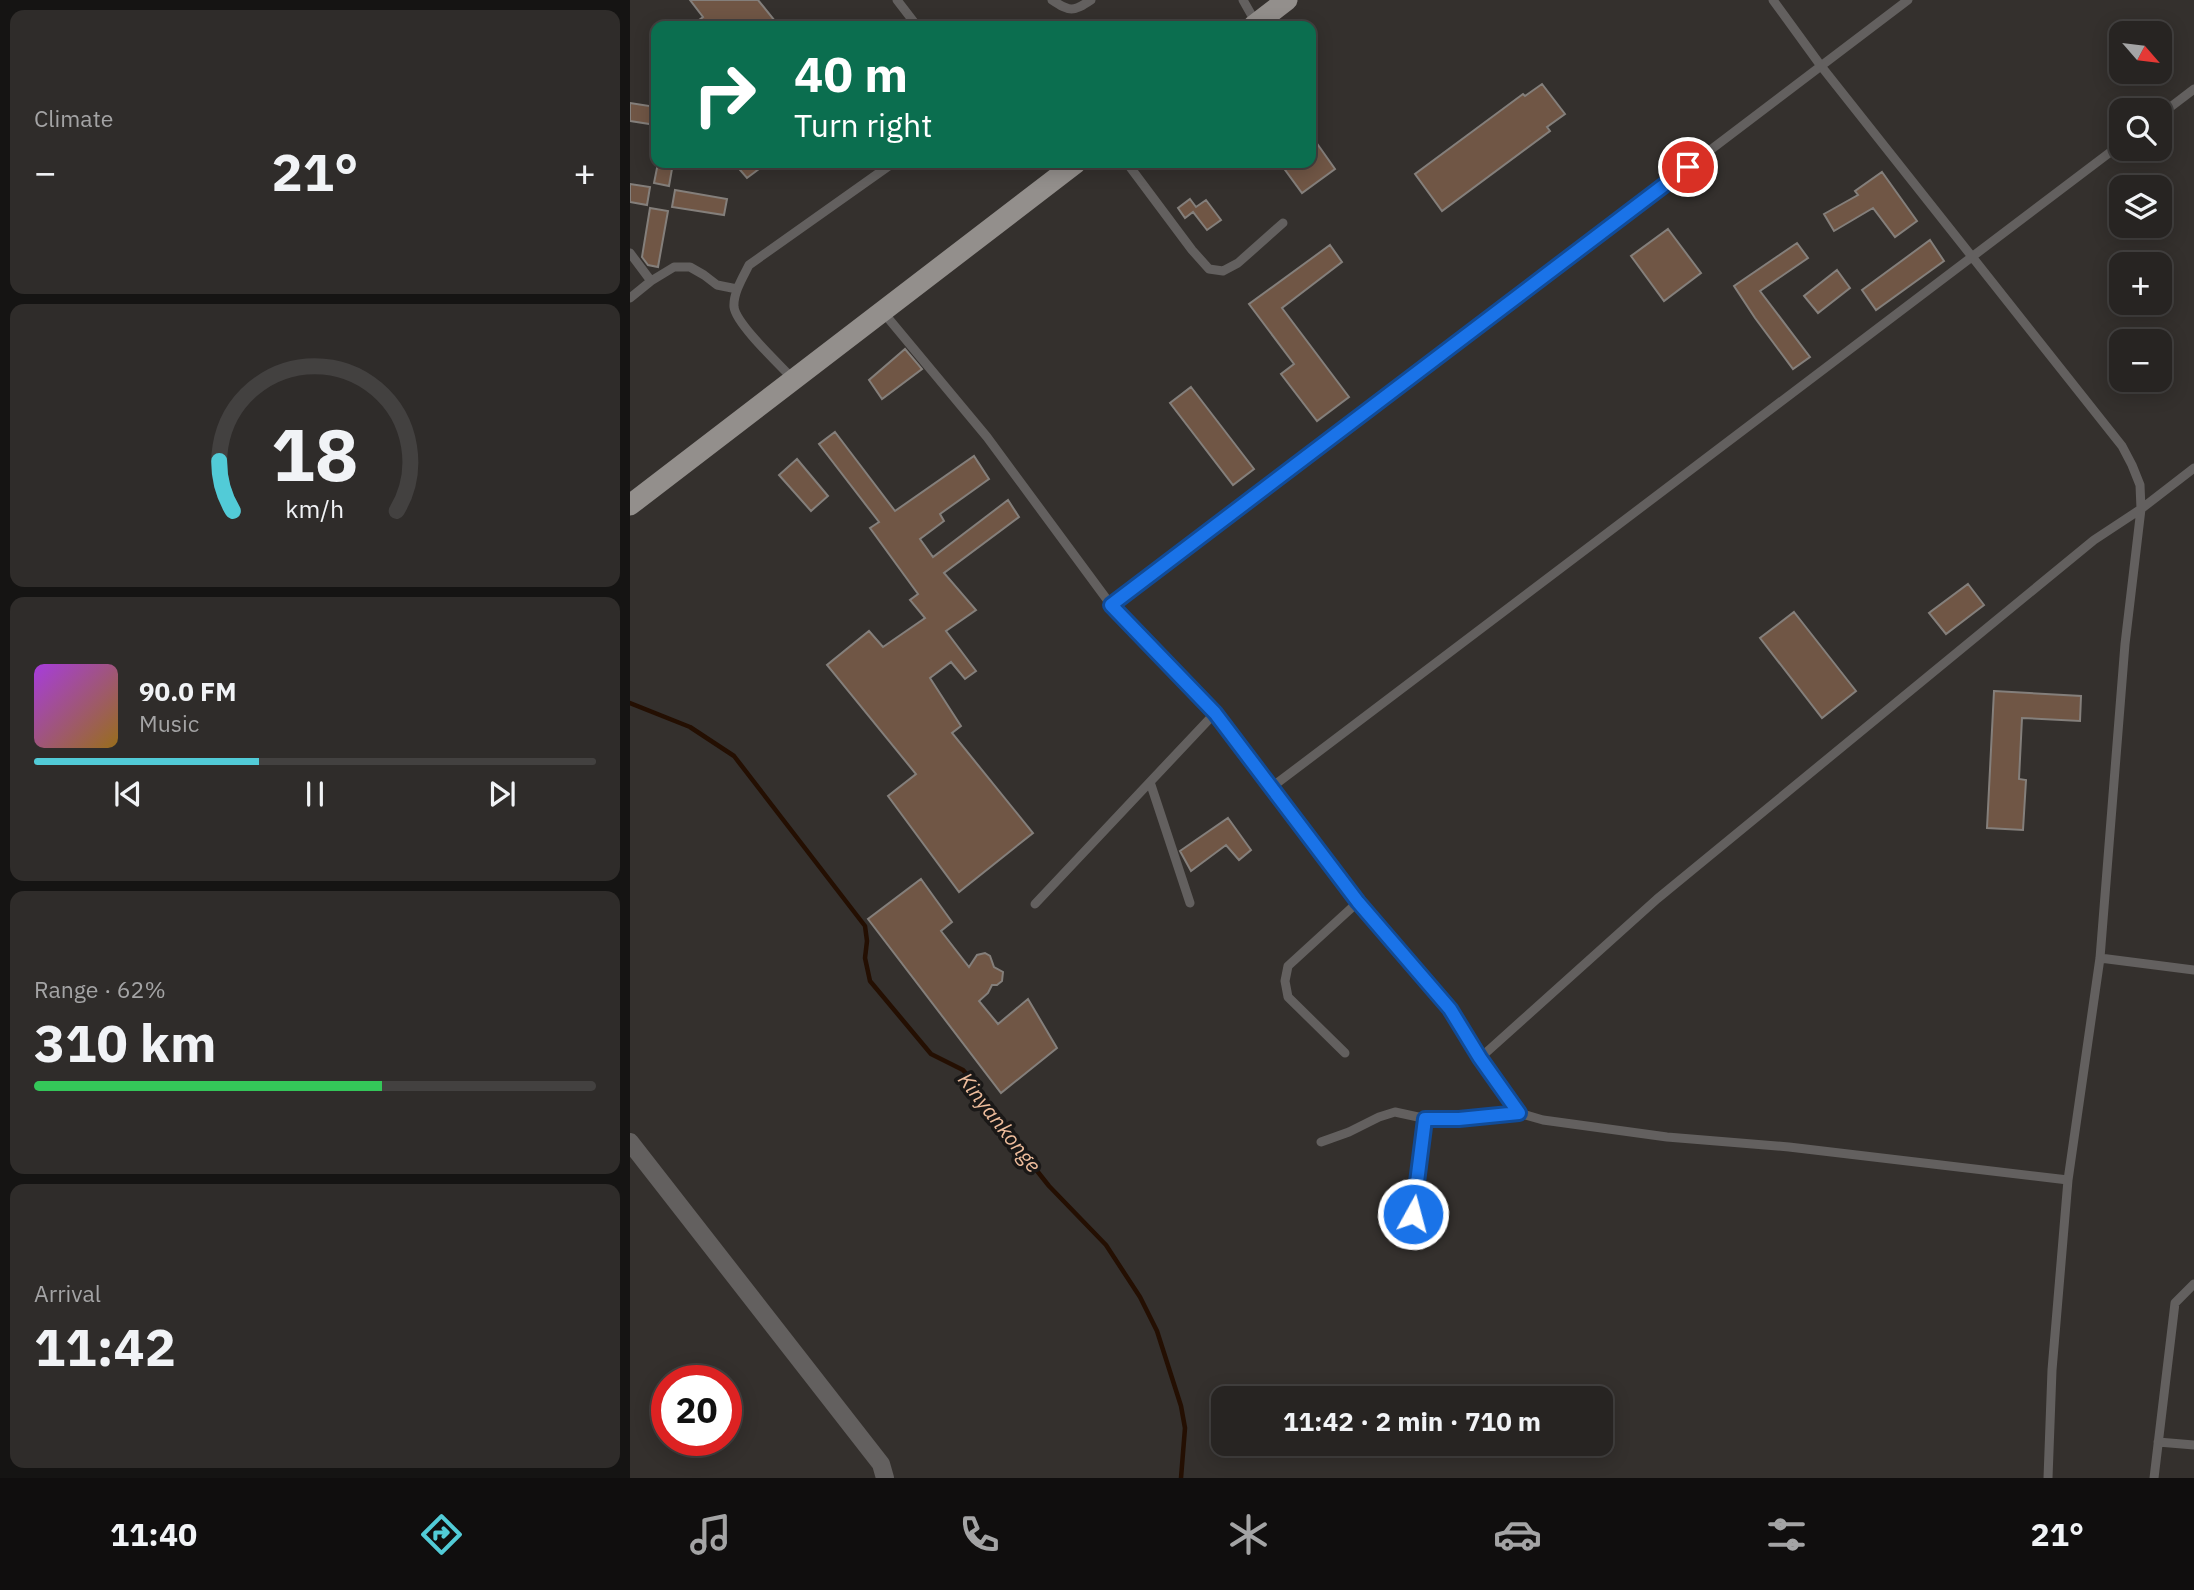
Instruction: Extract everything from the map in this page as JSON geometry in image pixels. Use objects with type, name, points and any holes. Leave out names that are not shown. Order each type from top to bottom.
[{"type":"main road","points":[[1260,21],[1287,0]]},
{"type":"main road","points":[[630,505],[1070,168]]},
{"type":"street","points":[[630,1142],[881,1464],[885,1478]]},
{"type":"lane","points":[[897,0],[913,21]]},
{"type":"lane","points":[[1052,0],[1065,9],[1077,9],[1091,0]]},
{"type":"lane","points":[[1243,0],[1253,21]]},
{"type":"lane","points":[[1773,0],[1821,65],[2122,446],[2133,464],[2140,485],[2141,509],[2124,644],[2100,958],[2068,1180],[2052,1370],[2048,1478]]},
{"type":"lane","points":[[1111,605],[1908,0]]},
{"type":"lane","points":[[2172,106],[2194,89]]},
{"type":"lane","points":[[1272,787],[2109,153]]},
{"type":"lane","points":[[793,379],[746,329],[734,308],[737,289],[749,265],[886,168]]},
{"type":"lane","points":[[1131,168],[1209,269],[1223,271],[1238,263],[1283,223]]},
{"type":"lane","points":[[630,253],[651,281]]},
{"type":"lane","points":[[630,298],[674,267],[690,267],[718,285],[737,289]]},
{"type":"lane","points":[[883,312],[987,437],[1111,605],[1215,713],[1358,902],[1450,1009],[1519,1113]]},
{"type":"lane","points":[[1480,1058],[1657,899],[2094,540],[2141,509],[2194,468]]},
{"type":"lane","points":[[1035,904],[1215,713]]},
{"type":"lane","points":[[1150,782],[1190,903]]},
{"type":"lane","points":[[1345,1053],[1288,997],[1285,981],[1288,966],[1358,902]]},
{"type":"lane","points":[[2100,958],[2194,970]]},
{"type":"lane","points":[[1321,1142],[1395,1112],[1425,1119],[1459,1119],[1519,1113],[1543,1120],[1667,1137],[1789,1147],[2068,1180]]},
{"type":"lane","points":[[1413,1214],[1425,1119]]},
{"type":"lane","points":[[2154,1478],[2175,1303],[2194,1284]]},
{"type":"lane","points":[[2158,1441],[2194,1445]]},
{"type":"building","points":[[690,0],[758,0],[775,21],[698,21],[703,17]]},
{"type":"building","points":[[1542,84],[1565,114],[1547,127],[1550,131],[1442,211],[1415,174],[1523,94],[1525,96]]},
{"type":"building","points":[[630,103],[651,106],[651,124],[630,121]]},
{"type":"building","points":[[1316,142],[1335,169],[1302,193],[1284,168],[1316,168]]},
{"type":"building","points":[[657,168],[672,168],[669,186],[654,183]]},
{"type":"building","points":[[738,168],[760,168],[747,178]]},
{"type":"building","points":[[1882,172],[1917,221],[1895,237],[1873,208],[1834,231],[1824,214],[1858,195],[1855,191]]},
{"type":"building","points":[[630,184],[650,187],[647,205],[630,202]]},
{"type":"building","points":[[675,190],[727,199],[724,215],[672,207]]},
{"type":"building","points":[[1190,199],[1196,207],[1206,200],[1221,220],[1207,230],[1193,212],[1185,218],[1178,208]]},
{"type":"building","points":[[650,208],[668,211],[658,267],[648,265],[642,257]]},
{"type":"building","points":[[1668,229],[1701,273],[1664,301],[1631,256]]},
{"type":"building","points":[[1930,240],[1944,261],[1876,310],[1862,290]]},
{"type":"building","points":[[1797,243],[1808,258],[1760,291],[1810,357],[1793,369],[1734,286]]},
{"type":"building","points":[[1330,245],[1342,262],[1282,308],[1349,397],[1317,421],[1281,374],[1294,364],[1249,304]]},
{"type":"building","points":[[1837,270],[1850,288],[1818,313],[1804,296]]},
{"type":"building","points":[[905,349],[922,369],[882,399],[869,380]]},
{"type":"building","points":[[1191,387],[1254,469],[1233,485],[1170,403]]},
{"type":"building","points":[[835,432],[895,511],[974,456],[989,479],[940,514],[944,521],[920,539],[933,557],[1008,500],[1019,517],[944,573],[976,610],[946,631],[976,671],[965,679],[951,662],[930,678],[961,726],[952,733],[1033,833],[959,892],[888,796],[916,774],[827,665],[869,631],[883,647],[925,618],[910,600],[918,594],[870,528],[879,522],[819,444]]},
{"type":"building","points":[[797,459],[828,496],[811,511],[779,475]]},
{"type":"building","points":[[1968,584],[1984,605],[1946,634],[1929,613]]},
{"type":"building","points":[[1794,612],[1856,691],[1822,718],[1760,638]]},
{"type":"building","points":[[1994,691],[2081,696],[2080,721],[2022,718],[2019,779],[2026,780],[2023,830],[1987,828]]},
{"type":"building","points":[[1228,818],[1251,850],[1239,860],[1226,845],[1191,871],[1180,851]]},
{"type":"building","points":[[921,879],[952,922],[941,931],[969,967],[977,955],[985,953],[990,956],[994,967],[1003,972],[1002,981],[992,985],[979,1001],[998,1024],[1028,999],[1057,1048],[1001,1093],[868,919]]},
{"type":"waterway","name":"Kinyankonge","points":[[630,703],[690,727],[734,756],[865,926],[865,958],[870,981],[931,1054],[963,1070],[1049,1186],[1106,1245],[1140,1297],[1157,1331],[1181,1406],[1185,1428],[1181,1478]]},
{"type":"route","points":[[1413,1214],[1425,1119],[1459,1119],[1519,1113],[1450,1009],[1358,902],[1215,713],[1111,605],[1688,167]]}]
